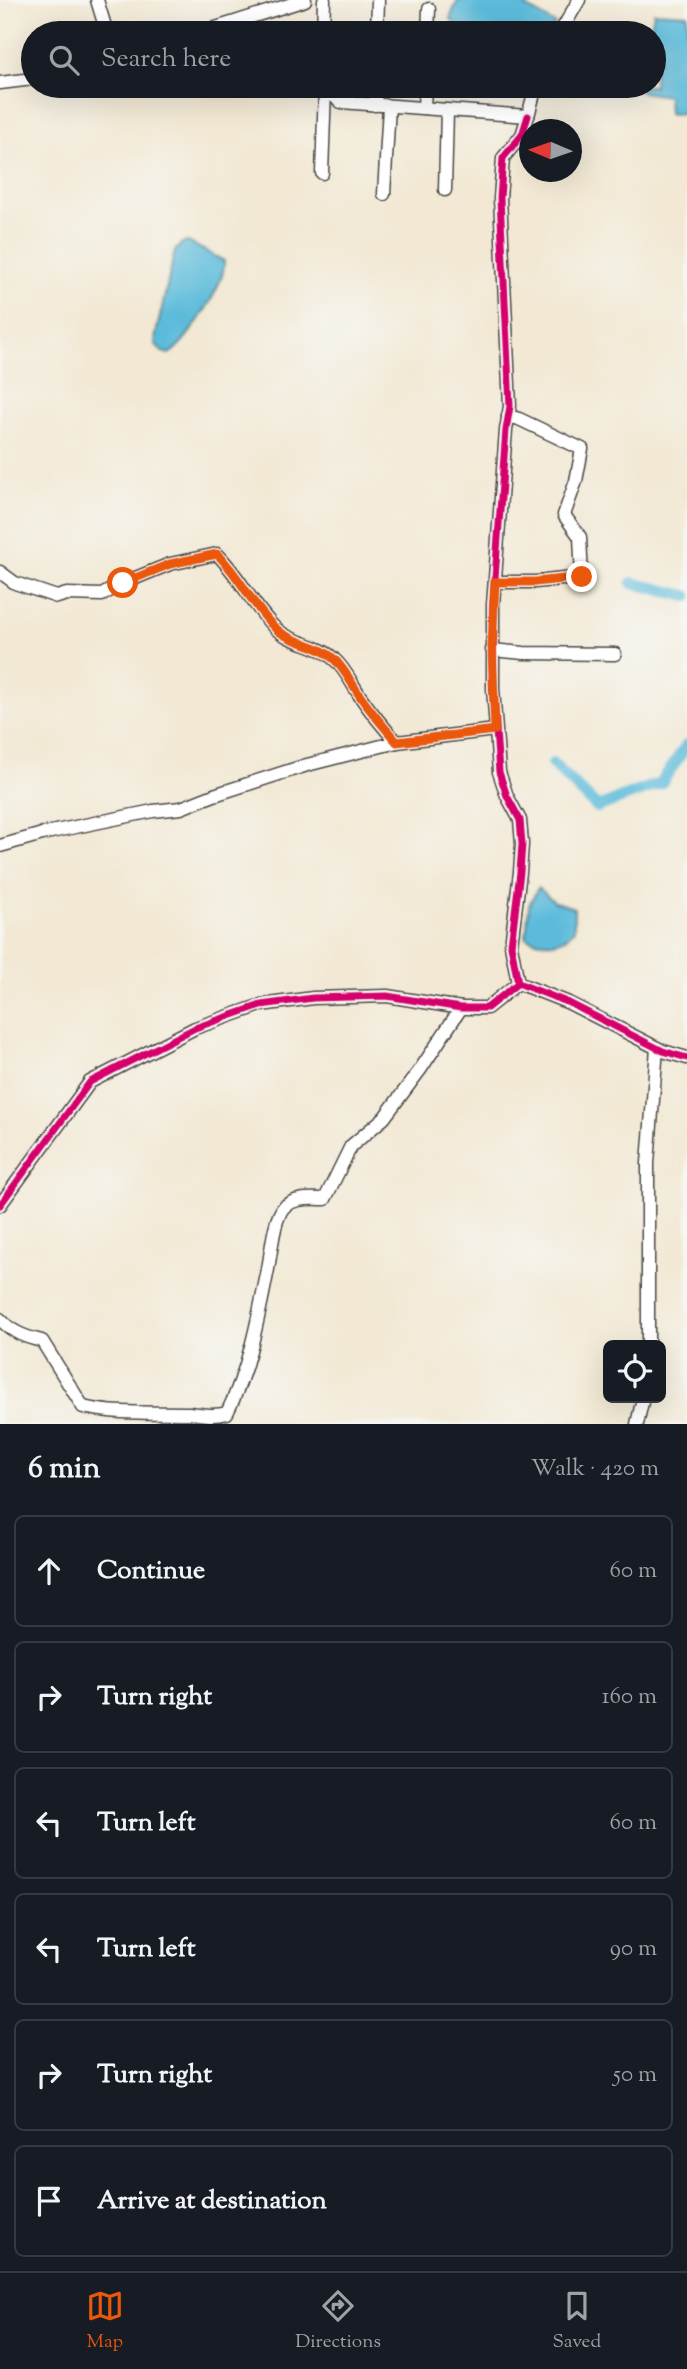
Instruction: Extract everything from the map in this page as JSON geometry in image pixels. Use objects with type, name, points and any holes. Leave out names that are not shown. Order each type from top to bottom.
[{"type":"street","points":[[97,0],[103,21]]},
{"type":"street","points":[[238,21],[305,0]]},
{"type":"street","points":[[323,21],[324,0]]},
{"type":"street","points":[[377,21],[378,0]]},
{"type":"street","points":[[567,21],[579,0]]},
{"type":"street","points":[[428,21],[429,9]]},
{"type":"street","points":[[0,83],[21,80]]},
{"type":"street","points":[[322,173],[325,98]]},
{"type":"street","points":[[337,98],[341,102],[528,116]]},
{"type":"street","points":[[375,98],[375,105]]},
{"type":"street","points":[[424,98],[424,108]]},
{"type":"street","points":[[518,983],[511,945],[522,844],[520,820],[507,796],[499,772],[492,650],[510,406],[500,198],[503,158],[522,135],[533,98]]},
{"type":"street","points":[[384,194],[389,106]]},
{"type":"street","points":[[445,190],[447,111]]},
{"type":"street","points":[[495,582],[535,582],[582,577],[580,537],[564,515],[576,481],[582,449],[508,416]]},
{"type":"street","points":[[0,572],[15,583],[57,597],[67,594],[102,594],[170,564],[217,554],[275,628],[294,640],[320,649],[335,660],[374,717],[397,742]]},
{"type":"street","points":[[492,650],[615,654]]},
{"type":"street","points":[[0,846],[46,833],[153,811],[181,808],[214,794],[307,765],[397,742],[495,730]]},
{"type":"street","points":[[0,1205],[90,1082],[195,1028],[261,1005],[313,998],[387,996],[461,1009],[487,1008],[518,983]]},
{"type":"street","points":[[518,983],[569,1003],[657,1048],[687,1058]]},
{"type":"street","points":[[0,1319],[9,1329],[23,1337],[42,1341],[83,1407],[109,1413],[192,1413],[214,1417],[227,1413],[241,1384],[278,1218],[285,1206],[300,1199],[325,1199],[351,1146],[384,1118],[461,1009]]},
{"type":"street","points":[[648,1340],[648,1163],[657,1048]]},
{"type":"street","points":[[637,1424],[642,1403]]},
{"type":"water","points":[[458,0],[515,0],[550,21],[453,21],[450,18]]},
{"type":"water","points":[[654,12],[687,14],[687,113],[669,114],[666,96],[666,21],[652,21]]},
{"type":"water","points":[[188,242],[224,261],[223,271],[212,297],[195,325],[169,354],[162,352],[155,343],[156,334],[175,251],[182,243]]},
{"type":"water","points":[[538,888],[555,902],[574,908],[574,930],[564,939],[545,942],[526,937],[529,905]]},
{"type":"waterway","points":[[632,583],[687,596]]},
{"type":"waterway","points":[[553,764],[597,807],[661,783],[687,745]]},
{"type":"cycle path","points":[[518,983],[511,945],[522,844],[520,820],[507,796],[499,772],[493,688],[493,605],[510,406],[500,198],[503,158],[522,135],[528,116]]},
{"type":"cycle path","points":[[0,1205],[90,1082],[195,1028],[261,1005],[313,998],[387,996],[461,1008],[487,1008],[518,983],[569,1003],[663,1051],[687,1058]]},
{"type":"route","points":[[123,583],[170,564],[217,554],[275,628],[294,640],[320,649],[335,660],[374,717],[397,742],[495,730],[492,647],[495,582],[535,582],[582,577]]}]
